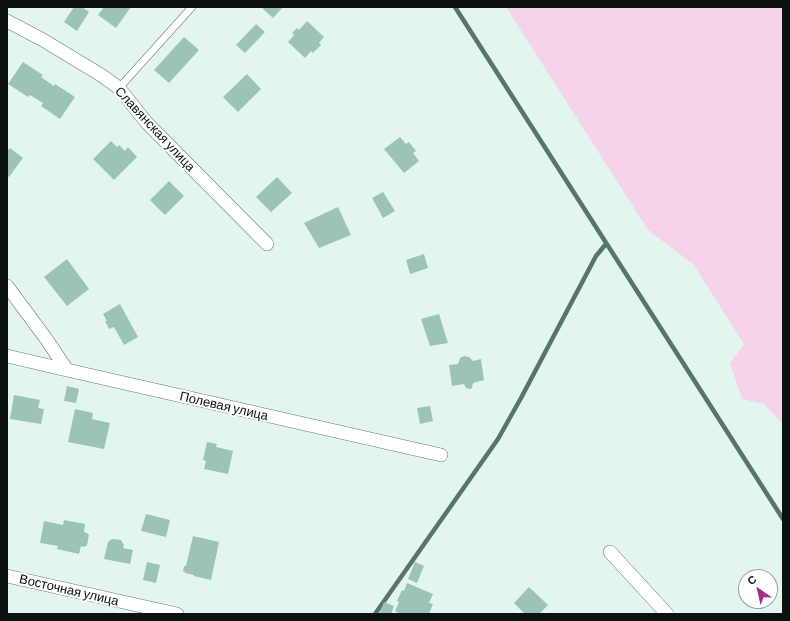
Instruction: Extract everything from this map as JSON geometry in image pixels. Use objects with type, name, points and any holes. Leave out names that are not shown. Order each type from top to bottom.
[{"type":"street","name":"Славянская улица","points":[[7,21],[43,40],[101,75],[119,88],[146,122],[267,244]]},
{"type":"street","points":[[7,286],[48,340],[67,370]]},
{"type":"street","name":"Полевая улица","points":[[7,356],[441,455]]},
{"type":"street","points":[[610,552],[666,614]]},
{"type":"street","name":"Восточная улица","points":[[7,576],[177,614]]},
{"type":"lane","points":[[119,88],[192,7]]},
{"type":"shaded area","points":[[506,7],[783,7],[783,424],[764,404],[742,399],[730,363],[744,344],[693,264],[648,230]]},
{"type":"building","points":[[74,7],[82,7],[89,12],[77,31],[64,22]]},
{"type":"building","points":[[104,7],[131,7],[116,28],[98,15]]},
{"type":"building","points":[[261,7],[283,7],[273,18]]},
{"type":"building","points":[[307,21],[324,37],[319,43],[321,45],[313,53],[311,51],[305,58],[288,42],[294,35],[292,33],[297,28],[299,30]]},
{"type":"building","points":[[256,24],[265,32],[245,53],[236,45]]},
{"type":"building","points":[[184,37],[199,50],[169,83],[154,70]]},
{"type":"building","points":[[23,62],[43,75],[41,77],[54,86],[55,84],[75,97],[60,119],[41,106],[43,103],[30,95],[28,97],[8,84]]},
{"type":"building","points":[[247,74],[261,89],[238,112],[223,97]]},
{"type":"building","points":[[400,137],[406,144],[409,142],[416,151],[413,153],[419,161],[404,173],[384,149]]},
{"type":"building","points":[[111,141],[117,147],[119,145],[125,151],[128,147],[137,157],[114,180],[93,159]]},
{"type":"building","points":[[10,148],[23,158],[9,177],[7,175],[7,151]]},
{"type":"building","points":[[277,177],[292,193],[271,212],[256,197]]},
{"type":"building","points":[[169,181],[184,196],[165,215],[150,200]]},
{"type":"building","points":[[383,192],[395,211],[383,218],[372,198]]},
{"type":"building","points":[[338,207],[351,235],[319,248],[304,223]]},
{"type":"building","points":[[424,254],[428,268],[410,274],[406,260]]},
{"type":"building","points":[[67,259],[89,289],[67,306],[44,277]]},
{"type":"building","points":[[120,304],[138,337],[124,345],[114,327],[109,329],[103,314]]},
{"type":"building","points":[[439,314],[448,343],[430,346],[421,319]]},
{"type":"building","points":[[464,356],[469,357],[473,361],[481,359],[484,380],[473,383],[472,388],[470,389],[466,388],[464,384],[452,386],[449,365],[458,364],[460,358]]},
{"type":"building","points":[[67,386],[79,389],[76,403],[64,401]]},
{"type":"building","points":[[14,395],[40,400],[38,408],[44,409],[41,424],[10,419]]},
{"type":"building","points":[[430,406],[433,421],[420,424],[417,408]]},
{"type":"building","points":[[75,409],[93,413],[92,419],[110,423],[104,449],[68,442]]},
{"type":"building","points":[[207,442],[217,444],[216,447],[233,451],[228,474],[204,469],[206,461],[203,460]]},
{"type":"building","points":[[146,514],[170,520],[166,537],[141,531]]},
{"type":"building","points":[[64,520],[85,524],[84,532],[89,535],[87,545],[84,547],[81,546],[79,554],[57,549],[58,546],[40,543],[44,521],[63,525]]},
{"type":"building","points":[[193,536],[219,542],[211,580],[194,576],[183,571],[184,566],[186,566]]},
{"type":"building","points":[[112,539],[121,540],[124,545],[123,548],[133,550],[130,564],[104,559],[108,542]]},
{"type":"building","points":[[147,562],[160,565],[156,583],[143,580]]},
{"type":"building","points":[[415,562],[424,566],[417,583],[408,579]]},
{"type":"building","points":[[407,583],[433,594],[429,603],[433,604],[429,614],[397,614],[398,613],[395,611],[399,602],[397,601],[402,590],[404,591]]},
{"type":"building","points":[[529,587],[548,605],[539,614],[525,614],[514,603]]},
{"type":"building","points":[[384,602],[394,606],[391,614],[379,614]]},
{"type":"waterway","points":[[455,7],[783,519]]},
{"type":"waterway","points":[[375,614],[498,439],[596,256],[606,244]]}]
